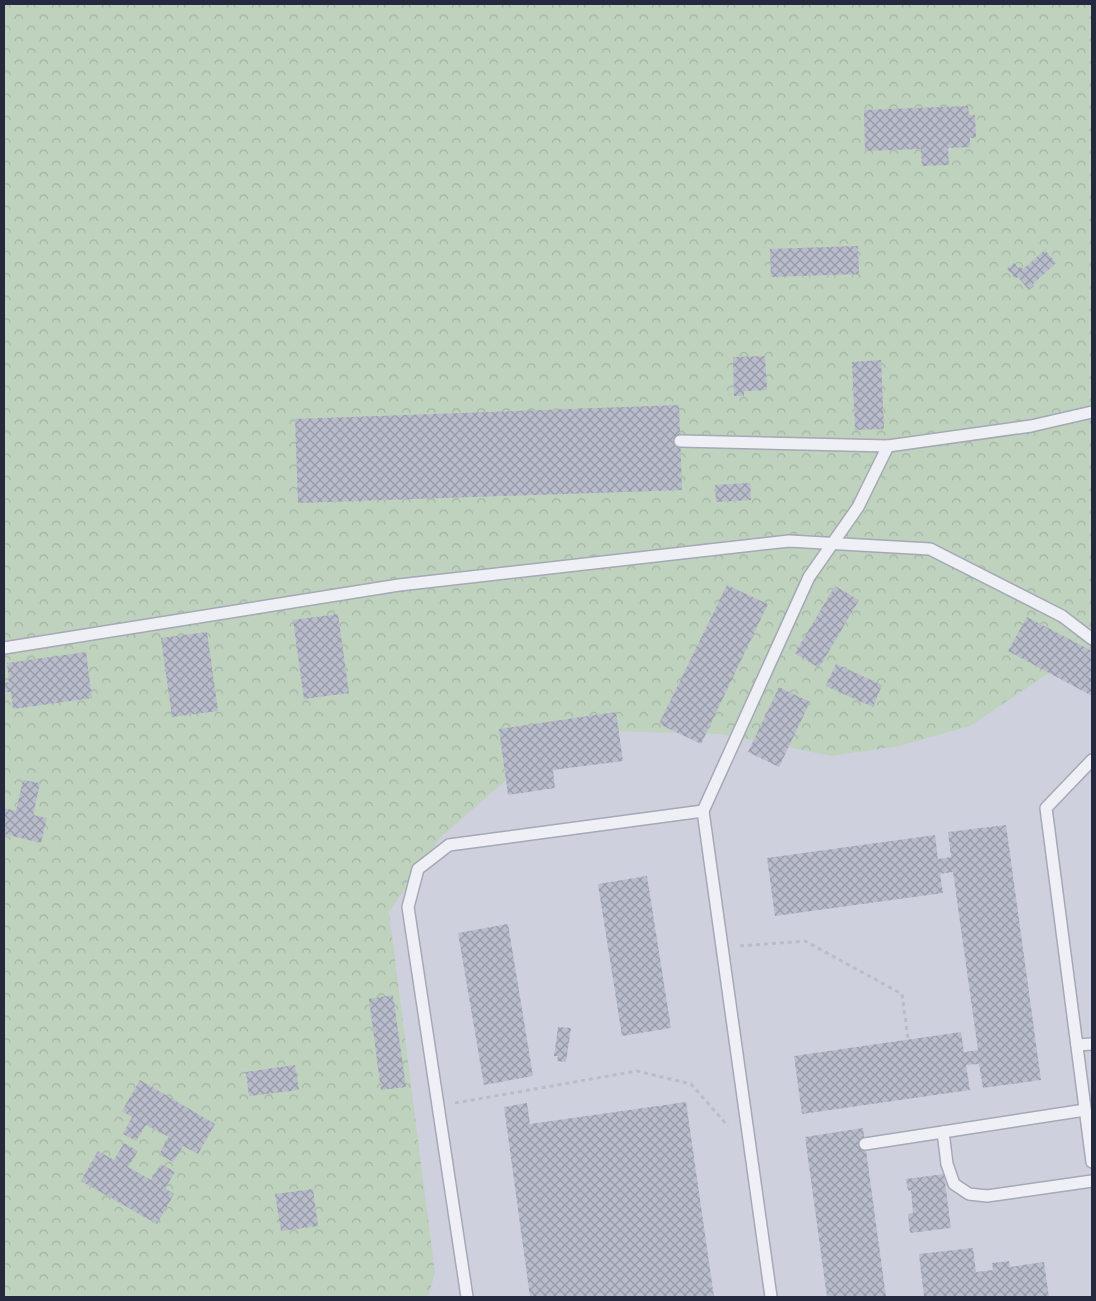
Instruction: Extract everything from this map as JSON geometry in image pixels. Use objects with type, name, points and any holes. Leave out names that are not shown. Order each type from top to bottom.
[{"type":"lane","points":[[680,441],[888,446],[1032,426],[1092,412]]},
{"type":"lane","points":[[771,1297],[704,811],[809,578],[858,507],[888,446]]},
{"type":"lane","points":[[4,648],[399,584],[789,541],[930,549],[1062,616],[1092,639]]},
{"type":"lane","points":[[1092,760],[1046,808],[1092,1162]]},
{"type":"lane","points":[[467,1297],[408,907],[418,869],[449,845],[704,811]]},
{"type":"lane","points":[[1077,1045],[1092,1044]]},
{"type":"lane","points":[[865,1144],[1086,1110]]},
{"type":"lane","points":[[943,1132],[947,1164],[954,1184],[969,1194],[987,1196],[1092,1181]]},
{"type":"path","points":[[723,947],[805,941],[902,994],[908,1039]]},
{"type":"path","points":[[438,1106],[637,1071],[691,1084],[751,1153]]},
{"type":"shaded area","points":[[4,4],[1092,4],[1092,1297],[4,1297]]},
{"type":"green space","points":[[4,4],[1092,4],[1092,649],[1074,656],[970,726],[899,746],[832,756],[721,734],[601,731],[521,767],[440,838],[389,912],[435,1273],[428,1297],[4,1297]]},
{"type":"building","points":[[968,106],[969,115],[975,115],[976,138],[970,138],[970,147],[948,148],[949,165],[922,166],[921,149],[865,151],[864,110]]},
{"type":"building","points":[[858,246],[859,274],[771,277],[770,249]]},
{"type":"building","points":[[1045,250],[1056,263],[1029,290],[1018,277],[1016,279],[1007,269],[1014,263],[1018,268],[1020,266],[1023,269]]},
{"type":"building","points":[[765,356],[767,390],[744,391],[744,396],[734,396],[733,357]]},
{"type":"building","points":[[881,360],[884,429],[855,430],[852,362]]},
{"type":"building","points":[[679,405],[682,490],[298,503],[295,419]]},
{"type":"building","points":[[750,483],[751,500],[716,502],[715,485]]},
{"type":"building","points":[[727,585],[768,604],[701,744],[659,724]]},
{"type":"building","points":[[835,586],[859,600],[819,668],[795,653]]},
{"type":"building","points":[[338,614],[349,693],[304,699],[293,620]]},
{"type":"building","points":[[1027,617],[1092,651],[1092,696],[1008,651]]},
{"type":"building","points":[[207,632],[218,711],[172,717],[161,638]]},
{"type":"building","points":[[86,652],[92,698],[13,709],[11,692],[6,692],[5,683],[9,682],[7,663]]},
{"type":"building","points":[[836,664],[882,685],[873,707],[826,686]]},
{"type":"building","points":[[779,687],[810,702],[779,767],[748,752]]},
{"type":"building","points":[[616,712],[623,761],[553,770],[555,788],[508,795],[499,729]]},
{"type":"building","points":[[23,780],[40,783],[33,815],[47,818],[41,843],[4,834],[4,808],[16,811]]},
{"type":"building","points":[[1006,825],[1041,1080],[983,1088],[979,1064],[966,1065],[970,1090],[802,1114],[794,1056],[961,1032],[964,1052],[978,1050],[953,872],[940,874],[943,893],[775,916],[767,858],[935,835],[938,859],[951,857],[948,832]]},
{"type":"building","points":[[647,876],[671,1028],[622,1036],[598,884]]},
{"type":"building","points":[[508,924],[533,1076],[484,1085],[458,933]]},
{"type":"building","points":[[393,995],[406,1087],[381,1090],[369,999]]},
{"type":"building","points":[[558,1027],[571,1028],[566,1062],[557,1061],[558,1056],[554,1056]]},
{"type":"building","points":[[295,1065],[299,1090],[249,1096],[246,1072]]},
{"type":"building","points":[[140,1080],[215,1124],[198,1154],[183,1146],[173,1162],[159,1154],[169,1137],[146,1125],[136,1141],[123,1134],[132,1117],[122,1111]]},
{"type":"building","points":[[686,1102],[714,1297],[530,1297],[504,1107],[527,1103],[530,1124]]},
{"type":"building","points":[[863,1128],[886,1297],[827,1297],[805,1137]]},
{"type":"building","points":[[124,1143],[138,1151],[128,1167],[151,1180],[161,1164],[175,1172],[165,1188],[174,1194],[157,1224],[81,1181],[98,1151],[114,1160]]},
{"type":"building","points":[[944,1174],[951,1228],[910,1233],[908,1214],[913,1213],[911,1190],[908,1191],[906,1179]]},
{"type":"building","points":[[313,1189],[318,1226],[281,1231],[275,1194]]},
{"type":"building","points":[[973,1248],[976,1272],[993,1270],[992,1263],[1009,1261],[1010,1267],[1044,1262],[1049,1297],[924,1297],[919,1254]]}]
